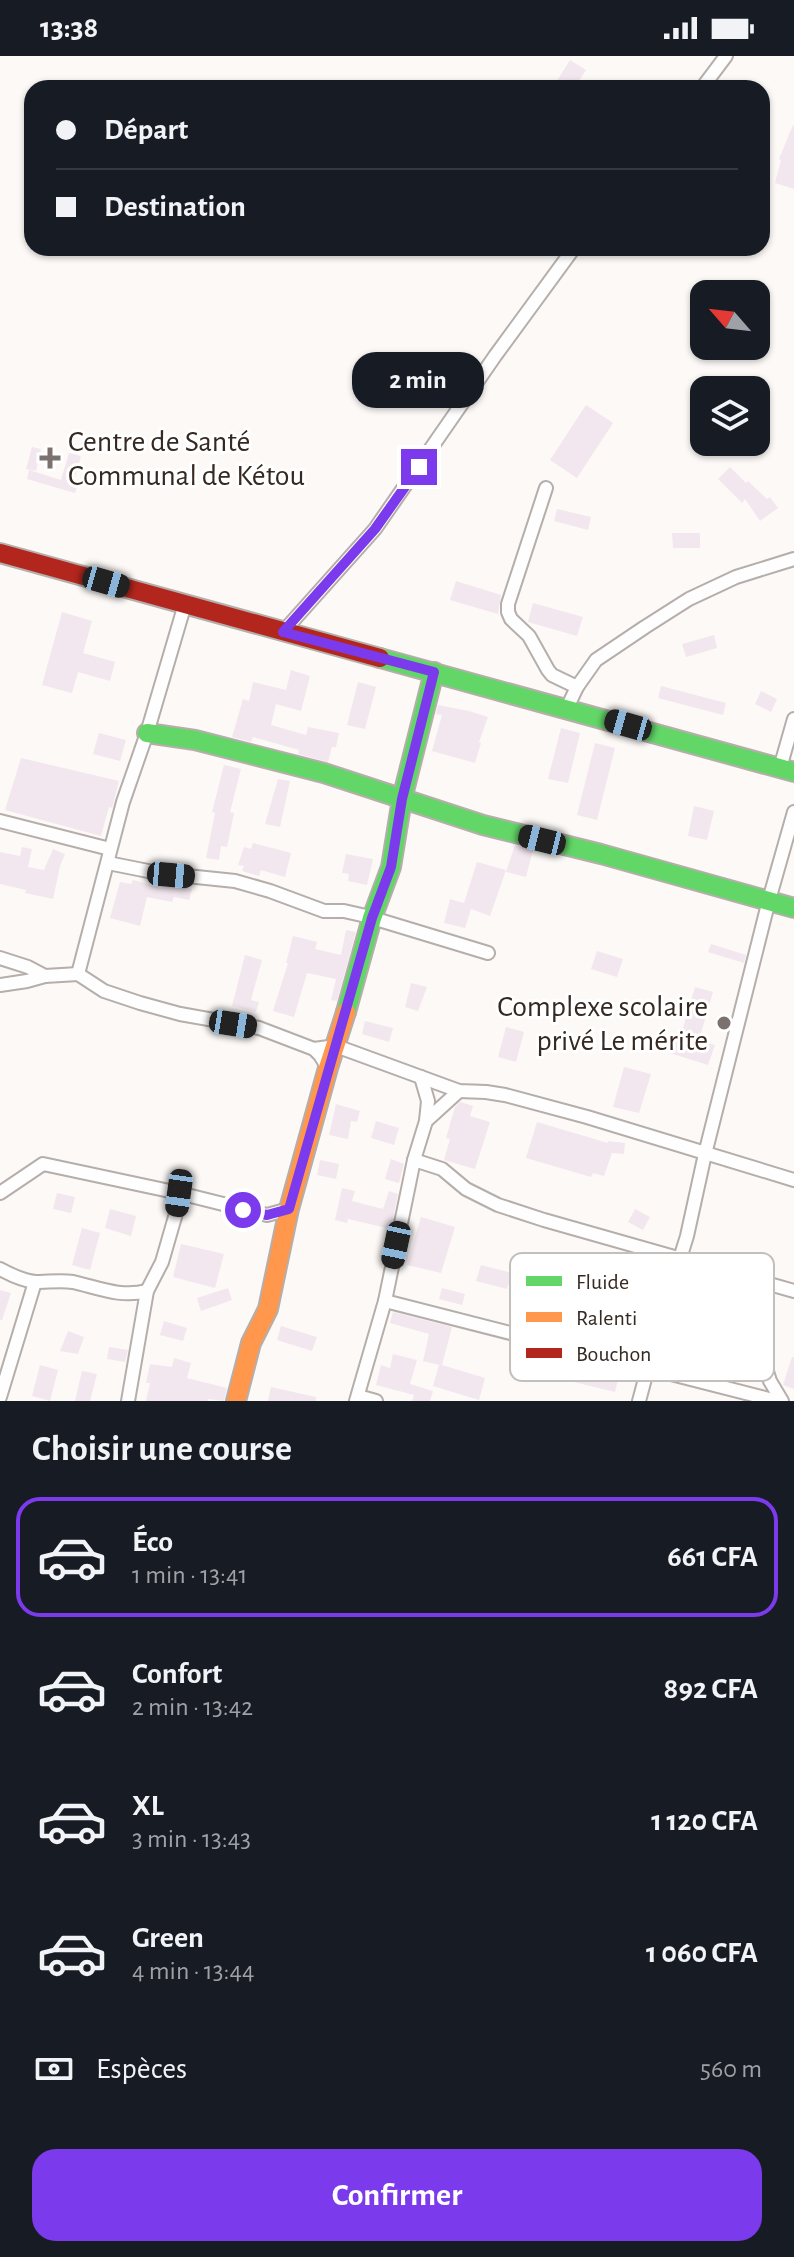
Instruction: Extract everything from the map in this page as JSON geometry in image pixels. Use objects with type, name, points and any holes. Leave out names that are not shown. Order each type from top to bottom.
[{"type":"street","points":[[708,80],[726,56]]},
{"type":"street","points":[[283,632],[375,529],[568,256]]},
{"type":"street","points":[[546,488],[508,612],[529,636],[552,675],[577,687]]},
{"type":"street","points":[[0,553],[787,770],[794,719]]},
{"type":"street","points":[[567,708],[596,660],[689,599],[736,577],[794,559]]},
{"type":"street","points":[[78,974],[123,802],[185,604]]},
{"type":"street","points":[[236,1401],[251,1343],[268,1309],[283,1233],[328,1068],[372,918],[391,867],[402,799],[434,672]]},
{"type":"street","points":[[147,733],[195,740],[324,773],[483,825],[601,854],[794,908]]},
{"type":"street","points":[[682,1253],[769,900],[794,812]]},
{"type":"street","points":[[0,821],[158,873],[235,881],[324,911],[344,911],[372,918],[488,953]]},
{"type":"street","points":[[0,958],[45,976]]},
{"type":"street","points":[[0,985],[45,976],[78,974],[104,991],[140,1003],[180,1014],[259,1028],[314,1049],[328,1068]]},
{"type":"street","points":[[314,1049],[336,1046],[459,1091],[505,1095],[794,1180]]},
{"type":"street","points":[[376,1401],[357,1398],[385,1301],[414,1160],[426,1121],[428,1101],[421,1077]]},
{"type":"street","points":[[426,1121],[459,1091]]},
{"type":"street","points":[[414,1160],[442,1169],[466,1189],[498,1205],[660,1253]]},
{"type":"street","points":[[0,1193],[43,1164],[267,1215],[289,1209]]},
{"type":"street","points":[[128,1401],[147,1291],[162,1262],[179,1193]]},
{"type":"street","points":[[177,1210],[195,1198]]},
{"type":"street","points":[[267,1215],[283,1233]]},
{"type":"street","points":[[0,1269],[35,1282],[70,1281],[120,1294],[135,1295],[147,1291]]},
{"type":"street","points":[[0,1400],[35,1282]]},
{"type":"street","points":[[774,1285],[794,1291]]},
{"type":"street","points":[[385,1301],[510,1332]]},
{"type":"street","points":[[639,1401],[644,1381]]},
{"type":"street","points":[[702,1381],[779,1401]]},
{"type":"street","points":[[770,1381],[779,1401]]},
{"type":"building","points":[[570,60],[586,70],[579,80],[558,80]]},
{"type":"building","points":[[793,125],[794,189],[775,183],[779,159]]},
{"type":"building","points":[[586,405],[613,423],[577,478],[550,460]]},
{"type":"building","points":[[32,447],[41,449],[36,471],[26,469]]},
{"type":"building","points":[[69,453],[81,456],[74,481],[78,482],[75,493],[27,479],[29,470],[61,480]]},
{"type":"building","points":[[730,467],[767,499],[770,497],[778,508],[760,521],[745,499],[742,503],[718,479]]},
{"type":"building","points":[[557,509],[591,517],[588,530],[554,521]]},
{"type":"building","points":[[672,533],[700,533],[700,548],[673,548]]},
{"type":"building","points":[[456,581],[501,595],[498,614],[450,600]]},
{"type":"building","points":[[533,603],[583,617],[577,636],[528,622]]},
{"type":"building","points":[[62,612],[92,621],[83,653],[115,662],[110,681],[78,672],[72,693],[42,685]]},
{"type":"building","points":[[714,635],[717,648],[686,657],[682,644]]},
{"type":"building","points":[[291,670],[310,676],[301,711],[276,704],[271,725],[306,735],[308,727],[339,733],[328,762],[253,737],[251,742],[232,737],[243,699],[249,701],[253,682],[286,690]]},
{"type":"building","points":[[358,682],[376,687],[365,729],[347,725]]},
{"type":"building","points":[[661,686],[726,703],[723,715],[658,698]]},
{"type":"building","points":[[761,691],[777,699],[771,712],[755,704]]},
{"type":"building","points":[[438,705],[488,717],[475,763],[432,751],[442,715],[436,714]]},
{"type":"building","points":[[561,728],[580,733],[568,783],[548,779]]},
{"type":"building","points":[[99,733],[126,740],[120,761],[93,754]]},
{"type":"building","points":[[595,743],[615,748],[597,820],[577,815]]},
{"type":"building","points":[[21,758],[119,781],[101,836],[5,810]]},
{"type":"building","points":[[224,765],[241,769],[230,812],[234,813],[227,847],[221,846],[219,860],[206,858],[215,813],[212,812]]},
{"type":"building","points":[[278,779],[290,781],[280,827],[265,824]]},
{"type":"building","points":[[694,806],[714,811],[707,840],[688,836]]},
{"type":"building","points":[[253,843],[291,853],[285,877],[261,870],[259,876],[242,871],[244,866],[238,865],[244,847],[251,849]]},
{"type":"building","points":[[515,845],[533,850],[526,877],[506,872]]},
{"type":"building","points":[[22,847],[32,849],[28,867],[44,870],[53,849],[65,854],[53,899],[0,884],[0,852],[20,856]]},
{"type":"building","points":[[346,854],[373,859],[367,885],[348,881],[349,874],[342,873]]},
{"type":"building","points":[[477,862],[506,870],[490,916],[471,909],[465,928],[444,923],[450,899],[464,903]]},
{"type":"building","points":[[133,880],[162,888],[163,883],[192,889],[189,900],[174,897],[172,902],[147,897],[140,926],[110,918],[120,882],[131,884]]},
{"type":"building","points":[[346,930],[356,932],[337,1001],[331,1000],[336,979],[307,973],[294,1017],[273,1011],[293,936],[317,942],[315,949],[341,955]]},
{"type":"building","points":[[711,944],[746,955],[744,963],[708,952]]},
{"type":"building","points":[[597,951],[623,959],[617,977],[591,969]]},
{"type":"building","points":[[245,955],[262,960],[251,1000],[259,1002],[256,1012],[232,1006]]},
{"type":"building","points":[[411,983],[427,987],[418,1011],[405,1007]]},
{"type":"building","points":[[695,987],[713,992],[699,1040],[715,1045],[708,1065],[670,1053],[677,1034],[681,1035]]},
{"type":"building","points":[[365,1021],[393,1028],[389,1042],[362,1034]]},
{"type":"building","points":[[506,1027],[524,1032],[516,1062],[498,1057]]},
{"type":"building","points":[[624,1067],[651,1074],[639,1113],[613,1107]]},
{"type":"building","points":[[460,1102],[473,1106],[470,1116],[490,1122],[475,1169],[444,1160],[450,1139],[446,1138],[455,1107]]},
{"type":"building","points":[[336,1104],[360,1111],[357,1122],[351,1121],[348,1139],[329,1135]]},
{"type":"building","points":[[376,1121],[399,1128],[394,1145],[371,1138]]},
{"type":"building","points":[[537,1122],[608,1143],[625,1143],[624,1154],[612,1153],[604,1176],[593,1173],[591,1177],[526,1158]]},
{"type":"building","points":[[391,1159],[404,1164],[399,1183],[385,1179]]},
{"type":"building","points":[[320,1160],[339,1164],[336,1179],[317,1175]]},
{"type":"building","points":[[342,1188],[355,1191],[352,1201],[383,1209],[389,1191],[398,1194],[391,1229],[348,1219],[347,1223],[335,1220]]},
{"type":"building","points":[[57,1193],[75,1197],[71,1213],[53,1209]]},
{"type":"building","points":[[110,1209],[136,1216],[131,1236],[105,1228]]},
{"type":"building","points":[[635,1209],[650,1217],[643,1230],[628,1222]]},
{"type":"building","points":[[421,1217],[455,1227],[441,1273],[407,1265]]},
{"type":"building","points":[[82,1228],[100,1233],[90,1270],[72,1265]]},
{"type":"building","points":[[181,1244],[224,1254],[215,1288],[173,1277]]},
{"type":"building","points":[[481,1265],[510,1272],[507,1289],[476,1281]]},
{"type":"building","points":[[228,1288],[232,1300],[201,1311],[197,1298]]},
{"type":"building","points":[[442,1288],[465,1294],[462,1305],[439,1299]]},
{"type":"building","points":[[0,1290],[11,1293],[2,1320],[0,1320]]},
{"type":"building","points":[[393,1312],[452,1327],[442,1365],[485,1378],[479,1400],[433,1386],[439,1365],[423,1361],[429,1334],[390,1323]]},
{"type":"building","points":[[164,1321],[187,1328],[183,1341],[160,1335]]},
{"type":"building","points":[[281,1326],[317,1337],[312,1351],[277,1340]]},
{"type":"building","points":[[68,1331],[84,1337],[78,1354],[60,1351]]},
{"type":"building","points":[[109,1347],[128,1350],[125,1362],[107,1359]]},
{"type":"building","points":[[393,1354],[417,1360],[410,1384],[433,1391],[430,1401],[412,1401],[414,1395],[376,1385],[381,1365],[390,1368]]},
{"type":"building","points":[[794,1357],[794,1389],[783,1385]]},
{"type":"building","points":[[174,1358],[191,1363],[187,1378],[227,1388],[224,1401],[146,1401],[150,1364],[172,1367]]},
{"type":"building","points":[[40,1365],[58,1370],[50,1401],[32,1396]]},
{"type":"building","points":[[82,1371],[97,1374],[90,1401],[75,1401]]},
{"type":"building","points":[[569,1381],[618,1381],[615,1392]]},
{"type":"building","points":[[271,1387],[316,1397],[316,1401],[268,1401]]},
{"type":"traffic: fast","points":[[380,658],[794,772]]},
{"type":"traffic: fast","points":[[346,1012],[372,918],[391,867],[402,799],[434,672]]},
{"type":"traffic: fast","points":[[147,733],[195,740],[324,773],[483,825],[601,854],[794,908]]},
{"type":"traffic: slow","points":[[236,1401],[251,1343],[268,1309],[289,1209],[346,1012]]},
{"type":"traffic: jam","points":[[0,553],[380,658]]},
{"type":"place","name":"Centre de Santé Communal de Kétou","points":[[50,458]]},
{"type":"place","name":"Complexe scolaire privé Le mérite","points":[[724,1023]]},
{"type":"route","points":[[243,1210],[267,1215],[289,1209],[372,918],[391,867],[402,799],[434,672],[283,632],[375,529],[419,467]]}]
